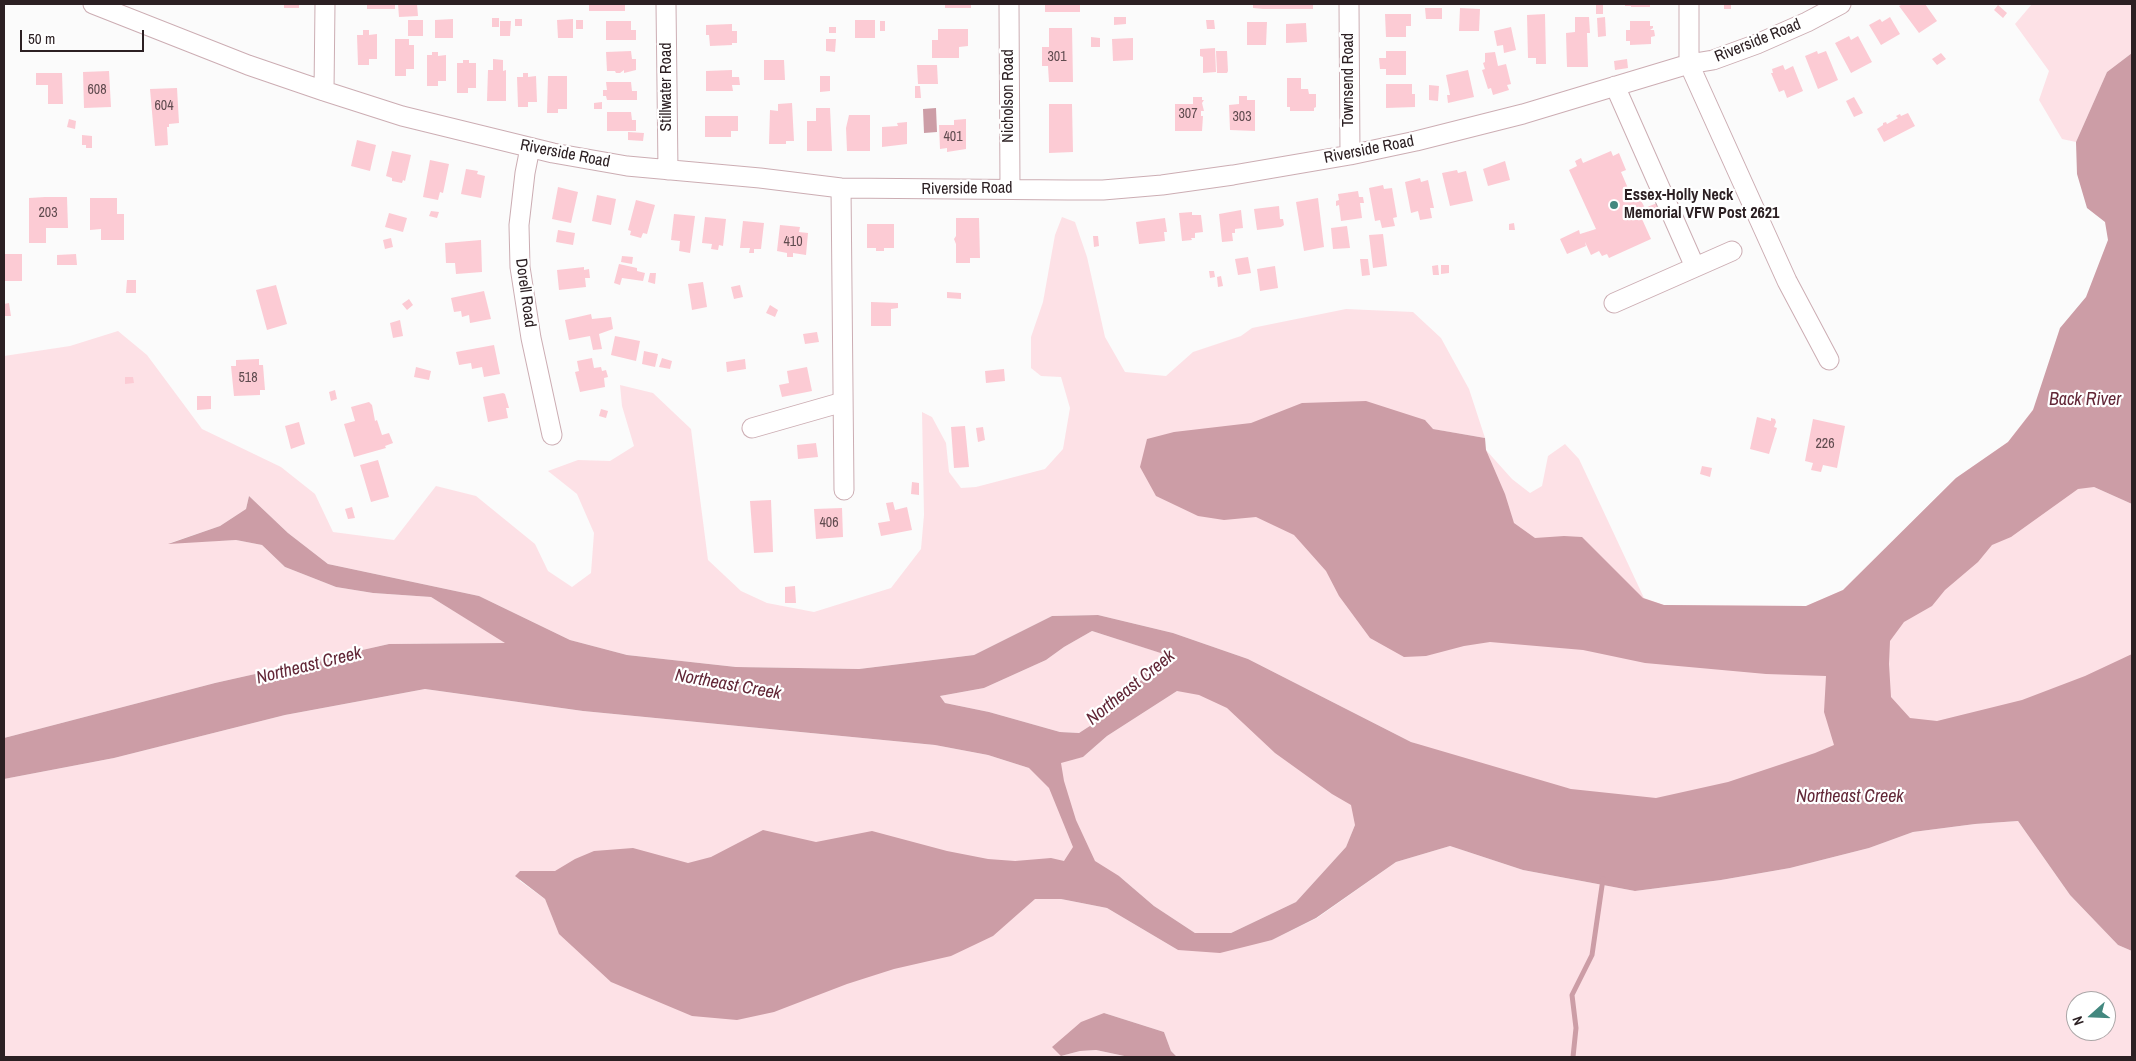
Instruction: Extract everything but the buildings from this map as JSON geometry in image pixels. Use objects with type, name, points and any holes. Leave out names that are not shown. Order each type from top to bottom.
[{"type":"street","name":"Riverside Road","points":[[93,4],[248,65],[324,91],[402,116],[530,148],[588,160],[668,170],[760,178],[841,188],[909,190],[1010,188],[1103,190],[1233,176],[1350,156],[1514,116],[1689,64],[1713,60],[1757,44],[1807,22],[1841,4]]},
{"type":"street","points":[[324,4],[324,91]]},
{"type":"street","name":"Stillwater Road","points":[[666,4],[668,170]]},
{"type":"street","name":"Nicholson Road","points":[[1009,4],[1010,188]]},
{"type":"street","name":"Townsend Road","points":[[1349,4],[1350,156]]},
{"type":"street","points":[[1689,4],[1689,64],[1787,280],[1829,360]]},
{"type":"street","points":[[1616,86],[1695,267]]},
{"type":"street","name":"Dorell Road","points":[[530,148],[519,225],[520,267],[531,338],[552,435]]},
{"type":"street","points":[[841,188],[844,490]]},
{"type":"street","points":[[1614,303],[1732,251]]},
{"type":"street","points":[[752,428],[843,402]]},
{"type":"shaded area","points":[[2032,4],[2132,4],[2132,53],[2107,72],[2076,142],[2062,139],[2039,100],[2049,71],[2015,24]]},
{"type":"shaded area","points":[[1062,217],[1075,222],[1087,257],[1105,337],[1125,372],[1166,376],[1193,352],[1241,336],[1252,328],[1346,309],[1413,312],[1441,338],[1469,389],[1485,438],[1432,429],[1426,421],[1423,445],[1469,440],[1486,450],[1512,479],[1530,493],[1542,486],[1548,456],[1565,444],[1579,459],[1644,598],[1664,605],[1806,606],[1843,590],[1956,478],[2008,442],[2055,381],[2102,303],[2121,255],[2132,235],[2132,447],[2084,443],[2075,440],[2077,432],[2087,417],[2078,411],[2066,415],[1953,499],[1861,591],[1832,611],[1751,650],[1636,638],[1626,645],[1644,651],[1743,661],[1821,655],[1832,624],[1856,615],[1930,536],[1998,480],[2059,443],[2094,487],[2132,504],[2132,654],[2126,658],[2115,672],[2076,704],[2028,726],[1882,773],[1750,805],[1680,808],[1607,815],[1582,803],[1571,789],[1561,787],[1588,822],[1520,818],[1499,813],[1464,776],[1425,747],[1411,742],[1248,659],[1173,633],[1098,615],[1052,616],[974,655],[859,669],[736,667],[627,655],[570,640],[479,596],[328,564],[288,533],[249,496],[246,509],[220,526],[170,543],[236,540],[262,545],[285,567],[336,587],[373,593],[431,597],[506,643],[389,644],[215,683],[4,738],[4,356],[70,346],[118,331],[147,355],[202,429],[281,467],[315,494],[333,532],[394,540],[436,486],[476,496],[535,544],[548,571],[572,587],[591,573],[594,533],[577,494],[548,471],[578,460],[610,461],[634,446],[622,406],[620,385],[653,393],[691,429],[708,560],[741,591],[767,603],[814,612],[891,588],[921,549],[924,515],[922,412],[932,417],[946,443],[949,472],[961,488],[976,487],[1045,469],[1063,449],[1070,408],[1061,377],[1041,376],[1031,368],[1031,337],[1043,302],[1055,235]],"holes":[[[1874,624],[1877,628],[1880,645],[1874,698],[1861,746],[1857,746],[1868,646]]]},
{"type":"shaded area","points":[[1092,631],[1174,657],[1142,678],[1113,711],[1079,733],[1060,732],[989,712],[945,703],[940,696],[984,688],[1046,660]]},
{"type":"shaded area","points":[[1202,682],[1411,820],[1355,825],[1346,847],[1296,902],[1231,933],[1195,933],[1154,906],[1119,876],[1035,899],[1061,899],[1107,908],[1178,950],[1272,940],[1317,918],[1396,862],[1450,846],[1523,870],[1635,891],[1721,880],[1790,868],[1869,848],[1913,832],[2018,821],[2070,895],[2118,945],[2132,951],[2132,1057],[1177,1057],[1171,1051],[1164,1032],[1104,1013],[1061,1056],[1080,1051],[1096,1050],[1129,1057],[4,1057],[4,779],[114,758],[285,715],[425,689],[583,711],[935,745],[988,755],[1029,768],[1083,757],[1107,736],[1177,691]],"holes":[[[520,871],[555,871],[553,918],[545,899],[520,881]]]},
{"type":"water","points":[[2132,53],[2132,504],[2094,487],[2078,489],[2011,537],[1992,545],[1978,562],[1945,590],[1932,606],[1904,622],[1890,641],[1889,664],[1891,697],[1910,718],[1937,721],[2022,700],[2085,676],[2132,654],[2132,951],[2118,945],[2070,895],[2018,821],[1913,832],[1869,848],[1790,868],[1721,880],[1635,891],[1523,870],[1450,846],[1396,862],[1316,918],[1272,940],[1220,953],[1178,950],[1107,908],[1061,899],[1035,899],[993,936],[951,956],[894,969],[847,984],[774,1012],[737,1020],[692,1016],[611,982],[559,934],[545,899],[515,876],[520,871],[555,871],[575,859],[594,851],[633,848],[688,863],[711,857],[763,830],[816,842],[872,831],[947,851],[988,859],[1015,861],[1051,858],[1064,861],[1073,847],[1049,788],[1029,768],[988,755],[935,745],[583,711],[425,689],[285,715],[114,758],[4,779],[4,738],[215,683],[389,644],[505,643],[431,597],[373,593],[336,587],[285,567],[262,545],[236,540],[168,544],[220,526],[246,509],[249,496],[288,533],[328,564],[479,596],[570,640],[627,655],[736,667],[859,669],[974,655],[1052,616],[1098,615],[1173,633],[1248,659],[1411,742],[1571,789],[1656,798],[1728,782],[1815,753],[1834,745],[1824,712],[1826,676],[1766,674],[1645,663],[1583,650],[1490,642],[1464,646],[1426,656],[1404,657],[1370,638],[1339,596],[1326,571],[1294,535],[1256,517],[1224,520],[1198,516],[1156,496],[1140,467],[1147,439],[1174,432],[1251,423],[1302,403],[1366,401],[1425,420],[1433,429],[1485,438],[1486,450],[1505,494],[1514,523],[1535,538],[1582,537],[1643,598],[1664,605],[1806,606],[1843,590],[1956,478],[2008,442],[2033,410],[2060,328],[2086,297],[2108,240],[2105,222],[2087,208],[2077,174],[2076,142],[2107,72]],"holes":[[[1092,631],[1173,657],[1142,671],[1142,679],[1113,711],[1079,733],[1060,732],[989,712],[945,703],[940,696],[984,688],[1046,660]],[[1177,691],[1199,695],[1227,708],[1275,753],[1332,794],[1351,805],[1355,825],[1346,847],[1296,902],[1231,933],[1195,933],[1154,906],[1119,876],[1095,861],[1076,820],[1064,781],[1061,763],[1083,757],[1107,736]]]},
{"type":"water","points":[[936,108],[937,132],[924,133],[923,109]]},
{"type":"water","points":[[1104,1013],[1164,1032],[1171,1051],[1177,1057],[1129,1057],[1096,1050],[1080,1051],[1061,1056],[1052,1047],[1081,1022]]},
{"type":"waterway","points":[[1573,1057],[1576,1028],[1572,995],[1592,955],[1603,879]]},
{"type":"place","name":"Essex-Holly Neck Memorial VFW Post 2621","points":[[1614,205]]},
{"type":"water label","name":"Back River","points":[[2085,400]]},
{"type":"water label","name":"Northeast Creek","points":[[309,666]]},
{"type":"water label","name":"Northeast Creek","points":[[728,685]]},
{"type":"water label","name":"Northeast Creek","points":[[1131,688]]},
{"type":"water label","name":"Northeast Creek","points":[[1850,797]]}]
